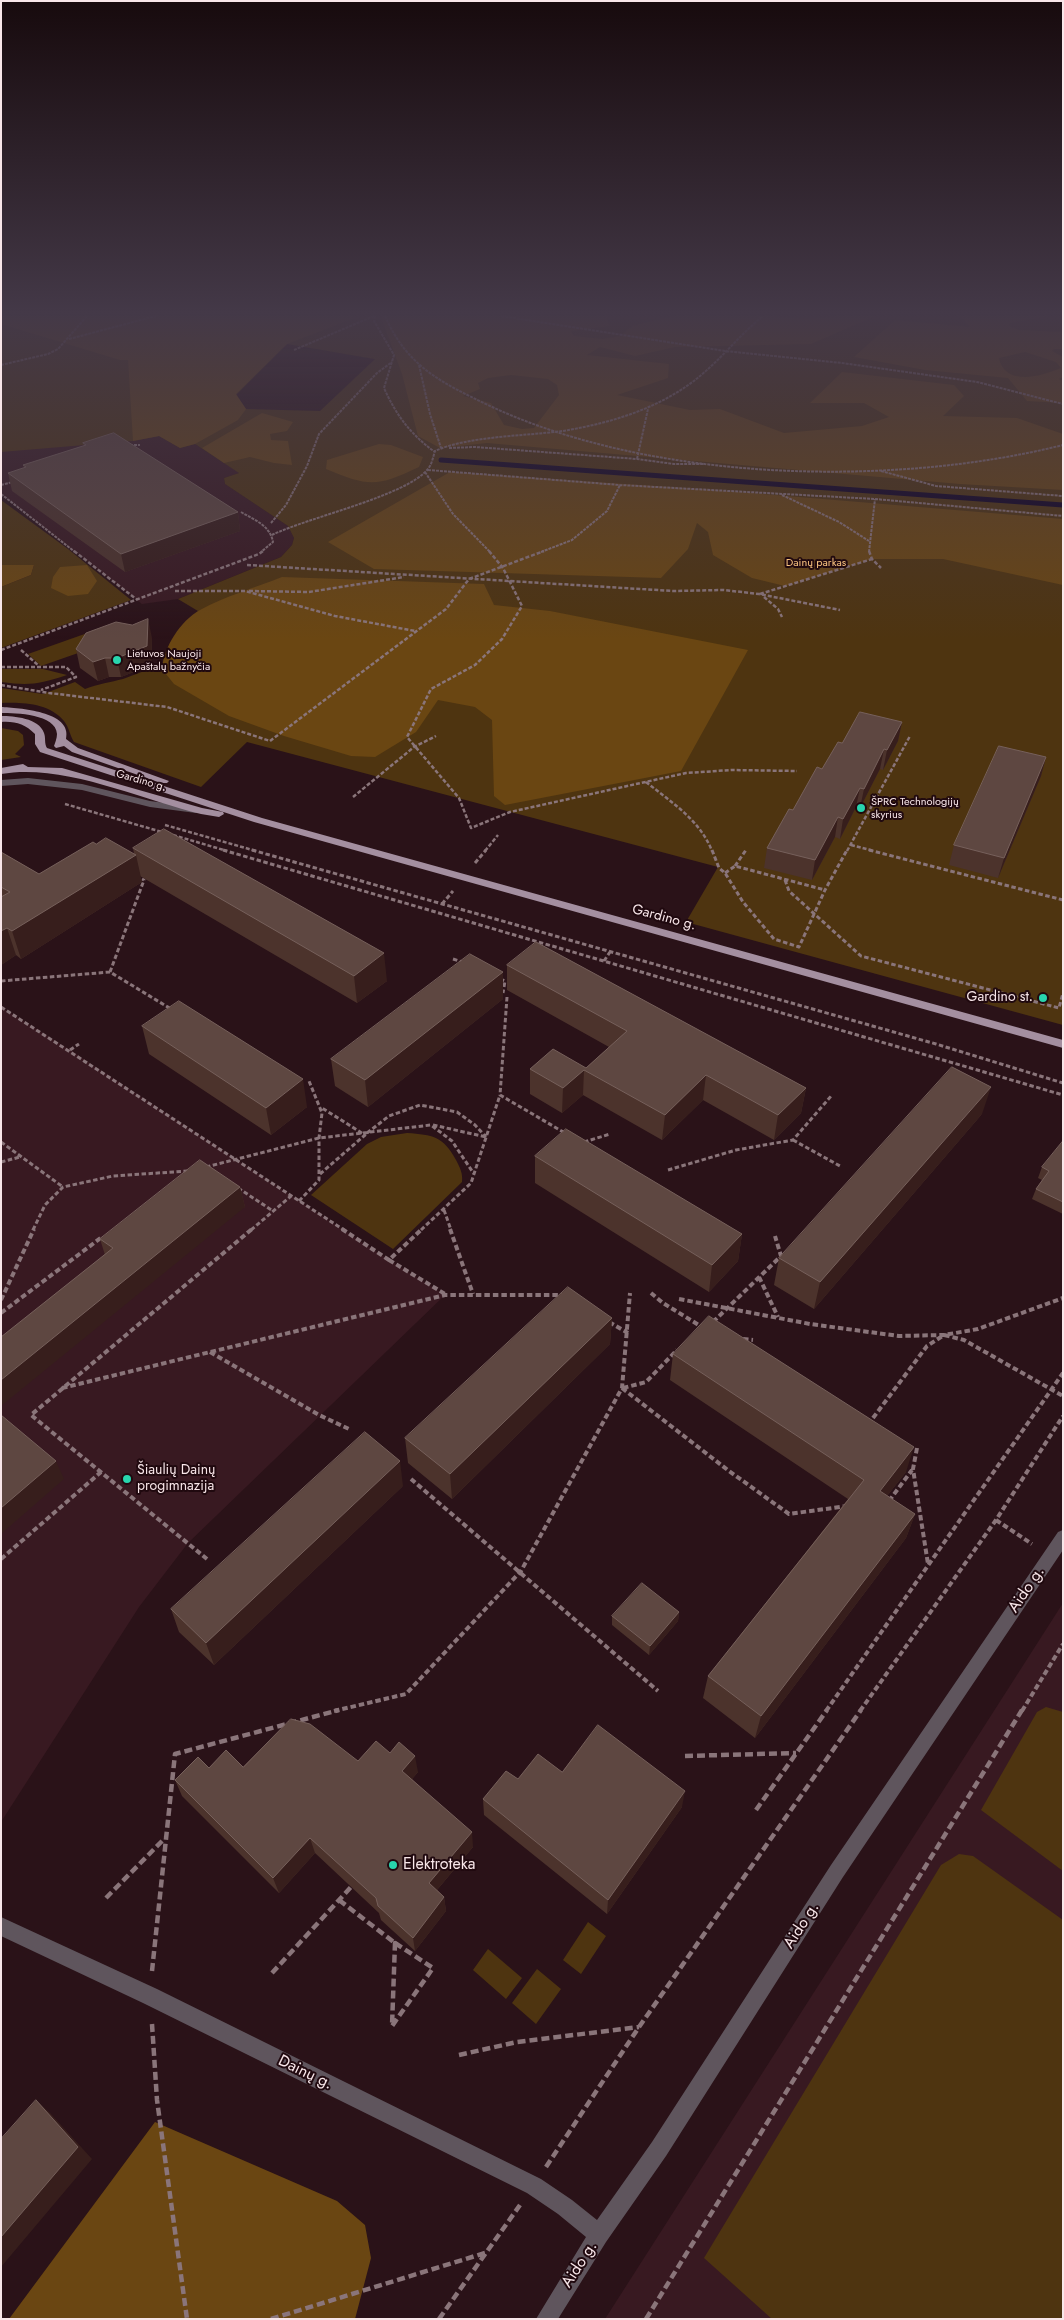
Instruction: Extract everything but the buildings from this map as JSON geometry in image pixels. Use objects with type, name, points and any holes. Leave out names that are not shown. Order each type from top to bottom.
[{"type":"main road","points":[[1,710],[25,710],[48,717],[57,726],[61,740],[75,750],[224,802],[258,820]]},
{"type":"main road","points":[[1,719],[23,721],[36,727],[40,733],[40,747],[52,754]]},
{"type":"main road","name":"Gardino g.","points":[[1,771],[32,765],[52,754],[58,748],[61,740]]},
{"type":"main road","name":"Gardino g.","points":[[52,754],[258,820],[1063,1044]]},
{"type":"main road","name":"Gardino g.","points":[[16,769],[62,771],[201,811],[258,820]]},
{"type":"street","points":[[1,783],[28,781],[66,784],[150,804],[201,811]]},
{"type":"street","name":"Aido g.","points":[[546,2319],[599,2235],[659,2150],[837,1871],[1063,1537]]},
{"type":"street","name":"Dainų g.","points":[[1,1926],[150,1996],[534,2186],[565,2207],[599,2235]]},
{"type":"path","points":[[271,522],[286,504],[307,466],[319,434],[328,424]]},
{"type":"path","points":[[404,424],[417,441],[435,452]]},
{"type":"path","points":[[433,424],[440,448]]},
{"type":"path","points":[[536,424],[557,432],[640,452],[718,464]]},
{"type":"path","points":[[272,535],[325,512],[380,496],[412,482],[427,471],[435,452],[440,448],[557,432],[595,424]]},
{"type":"path","points":[[637,459],[645,424]]},
{"type":"path","points":[[127,444],[140,445]]},
{"type":"path","points":[[440,448],[475,447],[637,459],[674,464],[718,464],[785,469],[878,470],[944,466],[993,460],[1063,445]]},
{"type":"path","points":[[878,470],[936,486],[1063,496]]},
{"type":"path","points":[[427,471],[620,485],[876,499],[1063,516]]},
{"type":"path","points":[[427,471],[453,514],[478,538],[503,568],[522,606],[502,639],[475,665],[432,689],[407,737],[459,798],[471,828],[510,812],[686,773],[732,770],[797,771]]},
{"type":"path","points":[[1,485],[20,479]]},
{"type":"path","points":[[1,685],[49,693],[168,707],[270,741],[446,609],[469,579],[482,573],[503,568],[572,540],[607,511],[620,485]]},
{"type":"path","points":[[1,494],[136,600]]},
{"type":"path","points":[[779,494],[839,522],[869,542]]},
{"type":"path","points":[[876,499],[868,549],[872,559],[880,568]]},
{"type":"path","points":[[1,650],[259,554],[267,549],[272,542],[272,535],[268,528],[241,512]]},
{"type":"path","points":[[759,594],[872,559]]},
{"type":"path","points":[[246,565],[673,591],[724,590],[759,594],[840,610]]},
{"type":"path","points":[[176,592],[309,592],[384,579],[417,576]]},
{"type":"path","points":[[245,591],[335,616],[415,631]]},
{"type":"path","points":[[759,594],[770,600],[782,617]]},
{"type":"path","points":[[21,650],[39,666]]},
{"type":"path","points":[[1,667],[66,667],[76,677],[40,690]]},
{"type":"path","points":[[353,797],[414,747],[436,736]]},
{"type":"path","points":[[646,782],[682,810],[706,836],[719,868],[725,873],[743,902],[774,939],[799,947],[825,890],[910,736]]},
{"type":"path","points":[[63,804],[162,832]]},
{"type":"path","points":[[164,825],[936,1044],[1063,1082]]},
{"type":"path","points":[[172,835],[1063,1095]]},
{"type":"path","points":[[852,844],[1063,900]]},
{"type":"path","points":[[725,873],[735,866],[746,850]]},
{"type":"path","points":[[735,866],[825,890]]},
{"type":"path","points":[[110,972],[144,880],[142,879]]},
{"type":"path","points":[[785,880],[790,891],[861,956],[1058,1008],[1063,993]]},
{"type":"path","points":[[517,935],[522,928]]},
{"type":"path","points":[[604,961],[610,952]]},
{"type":"path","points":[[454,959],[471,966]]},
{"type":"path","points":[[1,981],[110,972],[170,1009]]},
{"type":"path","points":[[496,977],[505,981],[503,992]]},
{"type":"path","points":[[389,1260],[471,1183],[500,1095],[507,997]]},
{"type":"path","points":[[1,1008],[70,1050],[389,1260],[445,1294]]},
{"type":"path","points":[[70,1050],[79,1044]]},
{"type":"path","points":[[299,1201],[320,1180],[319,1138],[321,1108],[309,1081]]},
{"type":"path","points":[[500,1095],[566,1133]]},
{"type":"path","points":[[793,1140],[832,1095]]},
{"type":"path","points":[[320,1174],[365,1134],[389,1116],[420,1105],[457,1112],[475,1125],[486,1137]]},
{"type":"path","points":[[321,1108],[365,1134]]},
{"type":"path","points":[[198,1169],[319,1138],[431,1125],[486,1137]]},
{"type":"path","points":[[431,1125],[452,1141],[474,1174]]},
{"type":"path","points":[[582,1143],[610,1134]]},
{"type":"path","points":[[668,1170],[736,1150],[793,1140],[840,1166]]},
{"type":"path","points":[[1,1142],[63,1187]]},
{"type":"path","points":[[1,1162],[21,1156]]},
{"type":"path","points":[[205,1167],[213,1172]]},
{"type":"path","points":[[1,1300],[45,1206],[63,1187],[113,1176],[191,1171],[183,1177]]},
{"type":"path","points":[[235,1187],[273,1211]]},
{"type":"path","points":[[207,1559],[31,1414],[291,1196]]},
{"type":"path","points":[[444,1210],[472,1294]]},
{"type":"path","points":[[1,1313],[104,1236]]},
{"type":"path","points":[[712,1324],[726,1307],[781,1256],[775,1236]]},
{"type":"path","points":[[759,1277],[778,1317]]},
{"type":"path","points":[[187,2319],[157,2100],[150,1996],[175,1754],[316,1714],[406,1694],[521,1571],[622,1388],[630,1293]]},
{"type":"path","points":[[651,1293],[663,1303],[706,1330]]},
{"type":"path","points":[[62,1388],[445,1294],[561,1295],[569,1299]]},
{"type":"path","points":[[679,1299],[899,1336],[944,1335],[978,1329],[1063,1298]]},
{"type":"path","points":[[603,1318],[628,1333]]},
{"type":"path","points":[[693,1333],[700,1326]]},
{"type":"path","points":[[873,1418],[926,1346],[944,1335],[964,1340],[1063,1396]]},
{"type":"path","points":[[736,1339],[753,1340]]},
{"type":"path","points":[[622,1388],[646,1382],[680,1347]]},
{"type":"path","points":[[210,1352],[319,1415],[349,1429]]},
{"type":"path","points":[[756,1810],[1063,1373]]},
{"type":"path","points":[[622,1388],[729,1471],[789,1514],[856,1505]]},
{"type":"path","points":[[440,2319],[534,2186],[639,2027],[778,1827],[996,1520],[1063,1416]]},
{"type":"path","points":[[917,1448],[913,1469],[928,1565]]},
{"type":"path","points":[[887,1504],[913,1469]]},
{"type":"path","points":[[1,1559],[101,1472]]},
{"type":"path","points":[[411,1478],[658,1691]]},
{"type":"path","points":[[996,1520],[1050,1556]]},
{"type":"path","points":[[646,2319],[1063,1644]]},
{"type":"path","points":[[685,1756],[796,1753]]},
{"type":"path","points":[[106,1898],[166,1837]]},
{"type":"path","points":[[272,1973],[351,1887]]},
{"type":"path","points":[[339,1900],[395,1943],[433,1968],[392,2026],[395,1943]]},
{"type":"path","points":[[459,2055],[517,2042],[639,2027]]},
{"type":"path","points":[[271,2319],[485,2253]]},
{"type":"shaded area","points":[[1,424],[131,424],[159,436],[180,448],[195,444],[240,473],[224,478],[225,484],[288,526],[294,538],[292,545],[281,557],[178,599],[142,604],[1,494]]},
{"type":"shaded area","name":"Šiaulių Dainų progimnazija","points":[[1,1007],[445,1295],[188,1543],[139,1607],[1,1822]]},
{"type":"shaded area","points":[[1063,1603],[1063,2319],[605,2319]]},
{"type":"green space","name":"Dainų parkas","points":[[1,424],[1063,424],[1063,1025],[686,922],[718,867],[247,742],[201,787],[74,742],[64,721],[51,710],[35,705],[1,703],[1,688],[43,694],[75,682],[85,689],[123,679],[147,670],[162,669],[166,652],[174,637],[198,611],[178,599],[281,557],[292,545],[294,538],[288,526],[225,484],[224,478],[239,473],[195,444],[180,448],[159,436],[133,441],[1,452]]},
{"type":"green space","points":[[132,424],[230,424],[195,444],[180,448],[159,436],[133,441]]},
{"type":"green space","points":[[243,424],[291,424],[287,431],[270,434],[271,440],[288,441],[292,465],[250,457],[224,463],[202,448]]},
{"type":"green space","points":[[415,424],[504,424],[522,429],[534,428],[537,424],[761,424],[784,433],[867,424],[1035,424],[1063,434],[1063,490],[960,484],[487,443],[440,448],[418,436]]},
{"type":"green space","points":[[379,444],[391,445],[423,457],[419,467],[393,478],[373,482],[363,482],[326,469],[327,460]]},
{"type":"green space","points":[[450,472],[727,491],[1063,519],[1063,585],[943,559],[872,559],[785,586],[752,578],[713,555],[708,532],[697,523],[688,549],[661,578],[374,569],[328,542]]},
{"type":"green space","points":[[1,500],[68,549],[131,600],[1,648],[1,587],[31,575],[34,565],[1,565]]},
{"type":"green space","points":[[1,565],[34,565],[31,575],[1,587]]},
{"type":"green space","points":[[87,565],[97,581],[88,594],[68,596],[51,588],[53,577],[60,567]]},
{"type":"green space","points":[[282,577],[484,584],[494,605],[550,611],[748,650],[681,771],[505,805],[494,796],[492,720],[475,707],[438,700],[416,732],[375,757],[351,756],[284,736],[229,716],[174,684],[162,669],[163,661],[174,635],[186,621],[210,605]]},
{"type":"green space","points":[[96,630],[101,645],[41,666],[28,654]]},
{"type":"green space","points":[[1,669],[43,669],[67,675],[27,684],[11,683],[1,682]]},
{"type":"green space","points":[[1,728],[18,731],[23,735],[24,745],[15,754],[21,757],[1,760]]},
{"type":"green space","points":[[407,1133],[431,1136],[442,1141],[451,1152],[462,1173],[462,1182],[393,1249],[311,1195],[367,1144],[381,1137]]},
{"type":"green space","points":[[1046,1707],[1063,1712],[1063,1871],[981,1810],[1037,1712]]},
{"type":"green space","points":[[959,1854],[973,1856],[1063,1920],[1063,2319],[772,2319],[704,2258],[941,1865]]},
{"type":"green space","points":[[588,1922],[606,1936],[581,1974],[563,1960]]},
{"type":"green space","points":[[488,1949],[522,1978],[506,1999],[473,1970]]},
{"type":"green space","points":[[537,1969],[561,1989],[536,2024],[512,2003]]},
{"type":"green space","points":[[155,2122],[337,2201],[365,2225],[371,2258],[355,2319],[9,2319]]},
{"type":"waterway","points":[[441,460],[1063,505]]},
{"type":"place","name":"Lietuvos Naujoji Apaštalų bažnyčia","points":[[117,660]]},
{"type":"place","name":"ŠPRC Technologijų skyrius","points":[[861,808]]},
{"type":"place","name":"Gardino st.","points":[[1043,998]]},
{"type":"place","name":"Šiaulių Dainų progimnazija","points":[[127,1479]]},
{"type":"place","name":"Elektroteka","points":[[393,1865]]}]
